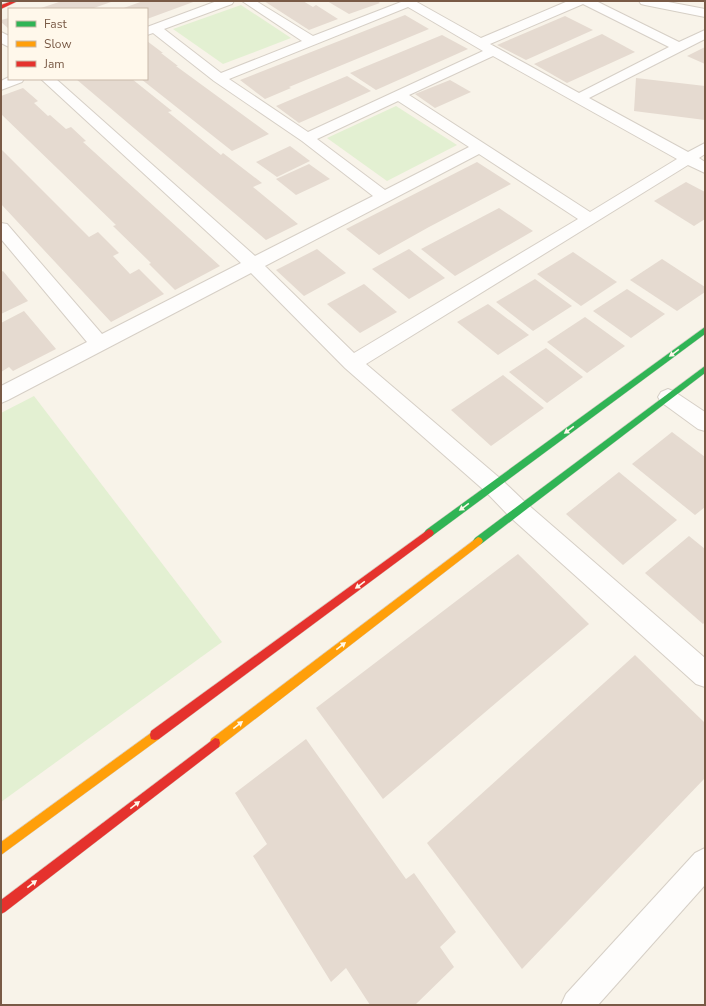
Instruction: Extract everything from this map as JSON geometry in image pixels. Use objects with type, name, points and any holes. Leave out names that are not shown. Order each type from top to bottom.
[{"type":"street","points":[[1,7],[16,1]]},
{"type":"street","points":[[151,29],[228,1]]},
{"type":"street","points":[[248,1],[312,41]]},
{"type":"street","points":[[481,43],[578,1]]},
{"type":"street","points":[[588,1],[679,47]]},
{"type":"street","points":[[645,1],[674,4],[705,13]]},
{"type":"street","points":[[219,78],[407,2],[705,168]]},
{"type":"street","points":[[151,29],[219,78],[307,138],[384,198]]},
{"type":"street","points":[[579,98],[705,34]]},
{"type":"street","points":[[307,138],[493,51]]},
{"type":"street","points":[[1,86],[15,80]]},
{"type":"street","points":[[49,80],[254,265],[352,363],[494,486],[518,510],[705,675]]},
{"type":"street","points":[[399,95],[590,219]]},
{"type":"street","points":[[1,395],[480,147]]},
{"type":"street","points":[[352,363],[705,148]]},
{"type":"street","points":[[1,228],[13,252],[99,343]]},
{"type":"street","points":[[1,850],[705,330]]},
{"type":"street","points":[[1,908],[518,510],[705,369]]},
{"type":"street","points":[[668,397],[705,423]]},
{"type":"street","points":[[577,1005],[705,863]]},
{"type":"green space","points":[[241,5],[291,38],[223,64],[173,29]]},
{"type":"green space","points":[[396,106],[457,145],[387,181],[327,138]]},
{"type":"green space","points":[[34,396],[222,642],[1,802],[1,413]]},
{"type":"building","points":[[62,1],[111,2],[94,8],[41,8]]},
{"type":"building","points":[[143,1],[196,1],[148,19],[148,8],[124,8]]},
{"type":"building","points":[[264,1],[303,1],[313,7],[316,5],[338,19],[309,30]]},
{"type":"building","points":[[327,1],[377,1],[380,3],[349,14]]},
{"type":"building","points":[[405,15],[429,29],[289,87],[291,88],[265,99],[240,80]]},
{"type":"building","points":[[565,16],[593,30],[526,60],[497,45]]},
{"type":"building","points":[[8,18],[8,28],[1,22],[1,20]]},
{"type":"building","points":[[602,34],[635,52],[567,83],[534,64]]},
{"type":"building","points":[[442,35],[468,49],[376,90],[350,73]]},
{"type":"building","points":[[148,42],[178,66],[176,66],[269,134],[232,151],[142,80],[148,80]]},
{"type":"building","points":[[705,47],[705,64],[687,56]]},
{"type":"building","points":[[347,76],[371,91],[299,123],[276,106]]},
{"type":"building","points":[[636,78],[705,86],[705,120],[634,111]]},
{"type":"building","points":[[77,80],[133,80],[172,111],[168,112],[221,155],[223,153],[262,183],[253,187],[298,224],[266,240]]},
{"type":"building","points":[[450,80],[471,92],[435,108],[415,94]]},
{"type":"building","points":[[23,88],[38,101],[34,103],[48,116],[50,115],[66,129],[71,127],[86,141],[83,142],[220,266],[175,290],[149,264],[151,263],[113,226],[116,225],[1,114],[1,96]]},
{"type":"building","points":[[290,146],[310,161],[277,177],[256,162]]},
{"type":"building","points":[[1,149],[89,237],[98,232],[119,253],[113,256],[130,274],[139,269],[164,294],[111,322],[1,204]]},
{"type":"building","points":[[477,162],[511,184],[379,255],[346,229]]},
{"type":"building","points":[[309,164],[330,179],[296,195],[276,179]]},
{"type":"building","points":[[686,182],[705,192],[705,219],[694,226],[654,201]]},
{"type":"building","points":[[499,208],[533,231],[455,276],[421,249]]},
{"type":"building","points":[[317,249],[346,273],[304,296],[276,270]]},
{"type":"building","points":[[409,249],[445,278],[409,299],[372,269]]},
{"type":"building","points":[[573,252],[617,282],[581,306],[537,274]]},
{"type":"building","points":[[662,259],[705,287],[705,292],[677,311],[630,280]]},
{"type":"building","points":[[3,271],[28,301],[1,314],[1,272]]},
{"type":"building","points":[[535,279],[572,306],[533,331],[496,302]]},
{"type":"building","points":[[364,284],[397,312],[360,333],[327,304]]},
{"type":"building","points":[[627,289],[665,314],[631,338],[593,311]]},
{"type":"building","points":[[488,304],[529,335],[498,355],[457,322]]},
{"type":"building","points":[[24,311],[56,349],[13,371],[9,367],[1,372],[1,323]]},
{"type":"building","points":[[585,317],[625,346],[587,373],[547,342]]},
{"type":"building","points":[[546,348],[583,377],[547,403],[509,372]]},
{"type":"building","points":[[503,375],[544,408],[491,446],[451,410]]},
{"type":"building","points":[[672,432],[705,457],[705,507],[695,515],[632,464]]},
{"type":"building","points":[[619,472],[677,520],[623,565],[566,514]]},
{"type":"building","points":[[689,536],[705,549],[705,622],[703,624],[645,573]]},
{"type":"building","points":[[518,554],[589,624],[383,799],[316,708]]},
{"type":"building","points":[[635,655],[705,723],[705,778],[522,969],[427,843]]},
{"type":"building","points":[[306,739],[406,879],[414,873],[456,932],[440,947],[454,967],[415,1005],[370,1005],[346,968],[331,982],[253,856],[267,844],[235,793]]},
{"type":"traffic: fast","points":[[429,533],[705,330]]},
{"type":"traffic: fast","points":[[478,541],[705,369]]},
{"type":"traffic: slow","points":[[215,743],[478,541]]},
{"type":"traffic: slow","points":[[1,849],[155,735]]},
{"type":"traffic: jam","points":[[1,7],[16,1]]},
{"type":"traffic: jam","points":[[155,735],[429,533]]},
{"type":"traffic: jam","points":[[1,908],[215,743]]}]
